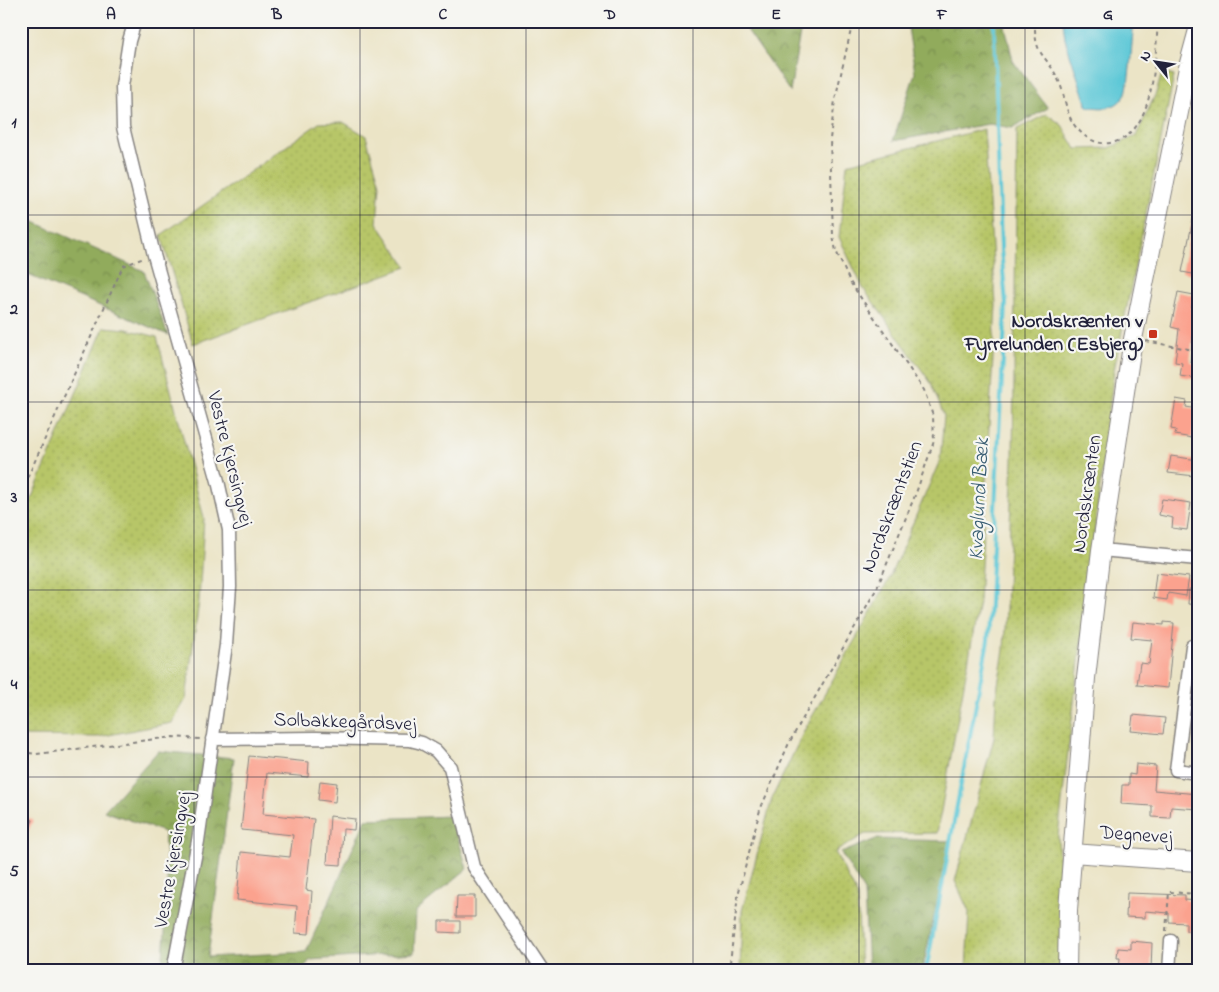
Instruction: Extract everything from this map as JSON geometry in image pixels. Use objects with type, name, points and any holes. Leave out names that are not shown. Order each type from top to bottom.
[{"type":"street","name":"Vestre Kjersingvej","points":[[134,21],[122,86],[123,127],[154,255],[218,481],[229,530],[230,587],[226,645],[198,841],[173,971]]},
{"type":"street","name":"Nordskrænten","points":[[1067,971],[1072,853],[1086,678],[1102,550],[1133,339],[1189,63],[1198,30]]},
{"type":"street","points":[[1102,550],[1198,559]]},
{"type":"street","points":[[1198,646],[1192,646],[1176,770],[1198,773]]},
{"type":"street","name":"Solbakkegårdsvej","points":[[212,739],[316,738],[410,740],[422,743],[436,751],[450,766],[474,867],[543,971]]},
{"type":"street","name":"Degnevej","points":[[1072,853],[1198,862]]},
{"type":"street","points":[[1169,971],[1171,941]]},
{"type":"path","name":"Nordskræntstien","points":[[729,971],[738,894],[760,810],[789,743],[877,588],[916,493],[934,441],[933,416],[924,390],[850,282],[836,251],[832,236],[830,139],[835,100],[853,21]]},
{"type":"path","points":[[1035,21],[1034,40],[1039,52],[1058,79],[1073,124],[1088,139],[1103,144],[1116,142],[1133,131],[1144,114],[1157,61],[1158,21]]},
{"type":"path","points":[[1157,61],[1189,63]]},
{"type":"path","points":[[21,492],[123,266],[154,255]]},
{"type":"path","points":[[1133,339],[1198,351]]},
{"type":"path","points":[[21,752],[36,754],[173,737],[212,739]]},
{"type":"path","points":[[1171,941],[1166,936],[1169,892],[1198,894]]},
{"type":"green space","points":[[741,21],[802,21],[790,92]]},
{"type":"green space","points":[[907,21],[1004,21],[1013,61],[1048,108],[1012,128],[989,124],[893,141],[915,73]]},
{"type":"green space","points":[[1162,73],[1174,76],[1114,370],[1058,835],[1062,971],[966,971],[969,912],[955,881],[994,738],[996,696],[1004,650],[1013,461],[1017,129],[1047,114],[1062,125],[1076,149],[1109,148],[1136,136],[1156,93]]},
{"type":"green space","points":[[343,122],[366,136],[380,184],[377,223],[407,267],[193,344],[161,235],[319,123]]},
{"type":"green space","points":[[984,129],[996,305],[979,602],[937,833],[865,834],[835,852],[857,895],[861,971],[740,971],[742,911],[772,798],[804,731],[888,581],[940,460],[944,416],[931,383],[863,288],[839,237],[847,164]]},
{"type":"green space","points":[[21,216],[144,271],[168,335],[21,272]]},
{"type":"green space","points":[[104,327],[127,329],[157,337],[204,518],[199,601],[186,699],[172,723],[98,737],[21,736],[21,523]]},
{"type":"green space","points":[[158,751],[234,758],[208,957],[306,952],[366,819],[452,816],[467,869],[416,911],[414,953],[310,960],[302,971],[162,971],[168,892],[164,832],[104,811]]},
{"type":"green space","points":[[876,839],[951,841],[922,971],[868,971],[864,891],[841,853]]},
{"type":"water","points":[[1063,21],[1134,21],[1127,90],[1121,100],[1113,106],[1098,108],[1087,106],[1065,39]]},
{"type":"building","points":[[1193,219],[1198,219],[1198,275],[1182,272]]},
{"type":"building","points":[[1178,292],[1194,295],[1191,311],[1196,312],[1190,362],[1198,363],[1198,379],[1180,376],[1182,363],[1175,362],[1179,329],[1171,327]]},
{"type":"building","points":[[1176,399],[1187,401],[1186,407],[1198,409],[1198,421],[1194,421],[1192,438],[1175,435],[1176,430],[1171,429]]},
{"type":"building","points":[[1171,456],[1198,460],[1195,476],[1168,473]]},
{"type":"building","points":[[1162,499],[1191,503],[1187,530],[1172,528],[1173,518],[1159,515]]},
{"type":"building","points":[[1156,573],[1189,577],[1186,596],[1168,593],[1167,600],[1153,598]]},
{"type":"building","points":[[1189,589],[1198,590],[1198,605],[1188,604]]},
{"type":"building","points":[[1133,622],[1164,625],[1164,622],[1174,623],[1168,688],[1137,685],[1140,663],[1149,664],[1152,640],[1131,638]]},
{"type":"building","points":[[1133,715],[1165,718],[1163,734],[1131,731]]},
{"type":"building","points":[[249,756],[309,762],[308,777],[267,773],[263,814],[314,819],[306,890],[312,891],[309,934],[295,933],[297,906],[237,900],[241,852],[290,857],[293,835],[241,830]]},
{"type":"building","points":[[1136,764],[1156,766],[1154,790],[1198,794],[1198,809],[1171,807],[1170,818],[1152,817],[1152,806],[1121,804],[1122,785],[1129,785],[1129,774],[1135,775]]},
{"type":"building","points":[[320,781],[337,783],[335,802],[318,800]]},
{"type":"building","points":[[21,815],[33,820],[21,848]]},
{"type":"building","points":[[330,816],[355,819],[354,830],[343,829],[341,865],[327,864]]},
{"type":"building","points":[[1127,893],[1185,895],[1185,900],[1198,901],[1198,932],[1186,931],[1186,923],[1169,922],[1169,913],[1145,911],[1145,918],[1126,917]]},
{"type":"building","points":[[457,896],[475,896],[475,917],[456,917]]},
{"type":"building","points":[[439,921],[460,921],[460,933],[439,932]]},
{"type":"building","points":[[1131,941],[1152,943],[1151,971],[1119,969],[1120,958],[1117,958],[1118,948],[1131,949]]},
{"type":"waterway","name":"Kvaglund Bæk","points":[[926,971],[988,640],[1006,303],[1001,250],[994,23]]},
{"type":"place","name":"Nordskrænten v Fyrrelunden (Esbjerg)","points":[[1153,334]]}]
